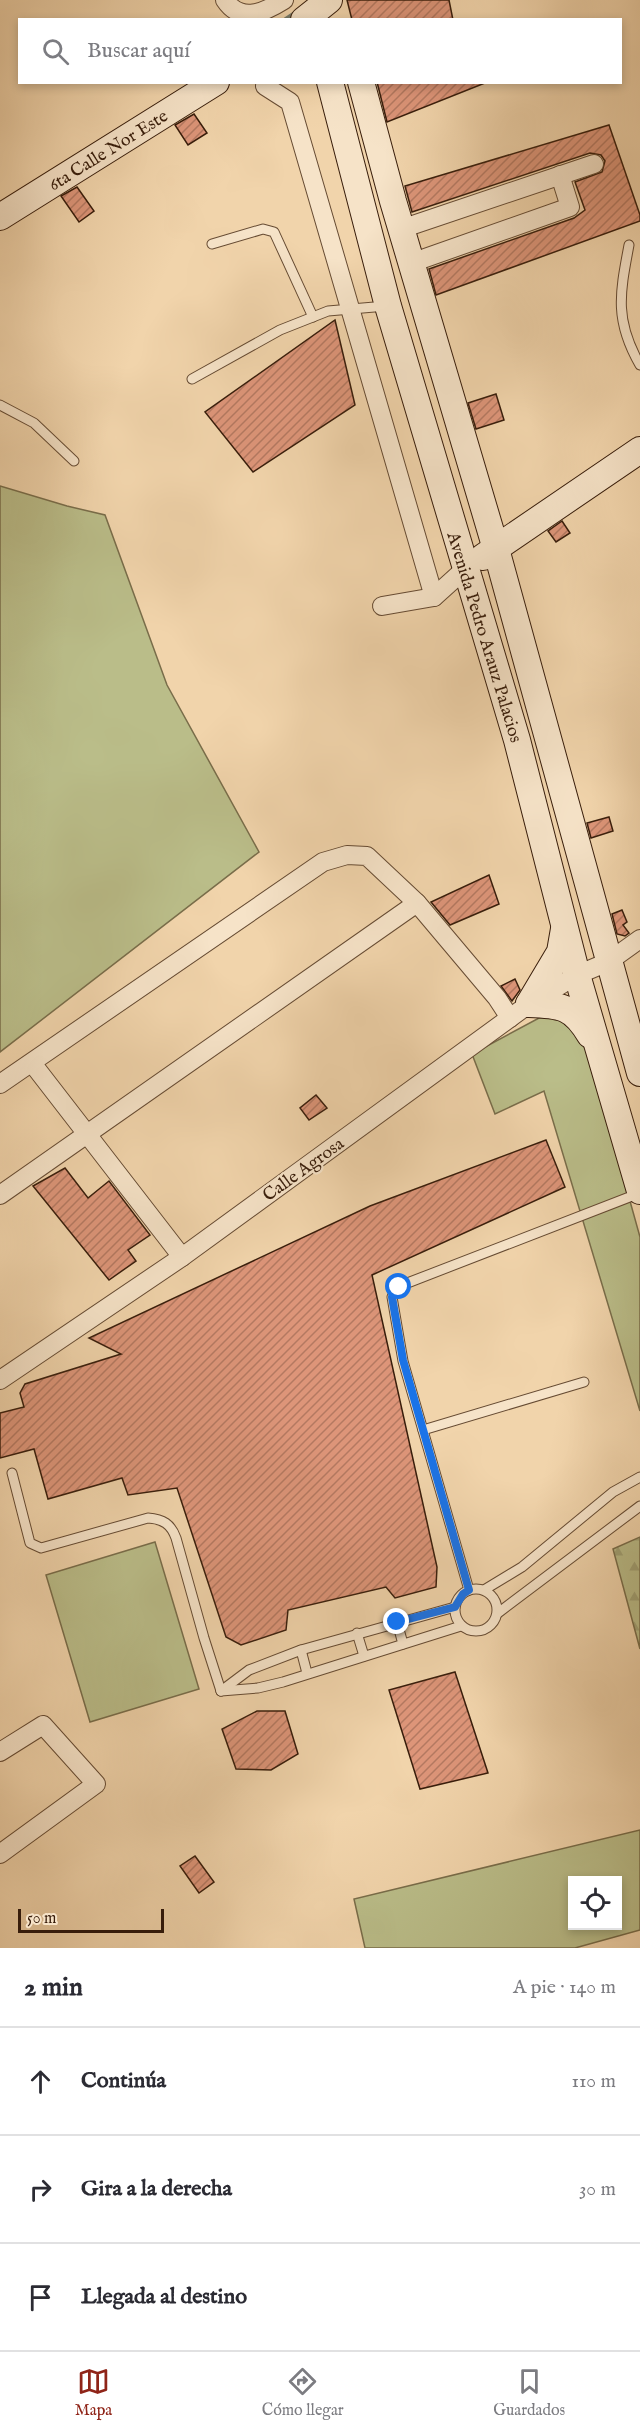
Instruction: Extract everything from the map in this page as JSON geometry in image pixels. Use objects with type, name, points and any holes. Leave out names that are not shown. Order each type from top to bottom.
[{"type":"street","points":[[225,0],[237,12],[246,15],[267,11],[284,0]]},
{"type":"street","points":[[307,18],[327,6]]},
{"type":"street","name":"6ta Calle Nor Este","points":[[0,218],[213,84]]},
{"type":"street","name":"Avenida Pedro Arauz Palacios","points":[[330,84],[388,306],[517,740],[577,975],[640,1192]]},
{"type":"street","name":"Avenida Pedro Arauz Palacios","points":[[362,84],[401,229],[496,549],[640,1073]]},
{"type":"street","points":[[265,86],[290,102],[434,597]]},
{"type":"street","points":[[401,229],[594,164]]},
{"type":"street","points":[[411,263],[570,207],[560,175]]},
{"type":"street","points":[[361,208],[393,201]]},
{"type":"street","points":[[405,364],[439,357]]},
{"type":"street","points":[[382,606],[434,597],[465,569],[640,450]]},
{"type":"street","points":[[517,740],[547,733]]},
{"type":"street","points":[[0,1084],[323,862],[347,855],[367,856],[417,903],[497,998],[519,1011],[565,1007],[577,1015],[597,1045]]},
{"type":"street","points":[[0,1195],[417,903]]},
{"type":"street","points":[[519,1011],[560,952],[564,926]]},
{"type":"street","name":"Calle Agrosa","points":[[0,1380],[182,1257],[519,1011],[577,975],[608,962],[640,939]]},
{"type":"street","points":[[32,1063],[182,1257]]},
{"type":"street","points":[[0,1752],[43,1725],[96,1784],[0,1854]]},
{"type":"lane","points":[[212,244],[263,229],[274,232],[313,317]]},
{"type":"lane","points":[[629,245],[620,296],[622,319],[630,348],[640,365]]},
{"type":"lane","points":[[192,379],[280,330],[328,311],[388,306]]},
{"type":"lane","points":[[0,405],[34,423],[74,461]]},
{"type":"lane","points":[[469,1590],[403,1360],[392,1297],[395,1289],[640,1192]]},
{"type":"lane","points":[[423,1430],[584,1382]]},
{"type":"lane","points":[[12,1473],[30,1544],[41,1548],[148,1518],[157,1518],[166,1522],[172,1529],[222,1691]]},
{"type":"lane","points":[[461,1626],[456,1617],[455,1607],[463,1594],[469,1590],[484,1590],[522,1567],[613,1492],[640,1477]]},
{"type":"lane","points":[[222,1691],[258,1688],[283,1682],[461,1626],[476,1632],[484,1631],[491,1627],[498,1613],[640,1506]]},
{"type":"lane","points":[[484,1590],[492,1595],[497,1603],[498,1613]]},
{"type":"lane","points":[[222,1691],[249,1670],[301,1650],[455,1607]]},
{"type":"lane","points":[[397,1622],[403,1644]]},
{"type":"lane","points":[[357,1633],[364,1656]]},
{"type":"lane","points":[[301,1650],[307,1673]]},
{"type":"green space","points":[[0,486],[105,515],[167,685],[259,852],[0,1052]]},
{"type":"green space","points":[[558,1015],[586,1043],[640,1237],[640,1411],[544,1091],[495,1114],[472,1054],[539,1018]]},
{"type":"green space","points":[[640,1537],[640,1649],[613,1549]]},
{"type":"green space","points":[[155,1542],[199,1689],[90,1722],[46,1575]]},
{"type":"green space","points":[[640,1830],[640,1930],[575,1948],[365,1948],[354,1899]]},
{"type":"building","points":[[347,0],[449,0],[453,18],[352,18]]},
{"type":"building","points":[[378,84],[482,84],[387,122]]},
{"type":"building","points":[[194,114],[207,133],[188,145],[175,125]]},
{"type":"building","points":[[609,125],[640,215],[640,221],[436,295],[429,269],[574,218],[585,210],[575,182],[602,172],[605,161],[601,155],[590,153],[412,212],[405,186]]},
{"type":"building","points":[[77,187],[94,211],[79,222],[61,196]]},
{"type":"building","points":[[335,320],[355,405],[253,472],[205,412]]},
{"type":"building","points":[[496,394],[504,420],[476,429],[468,403]]},
{"type":"building","points":[[562,521],[570,533],[556,542],[548,531]]},
{"type":"building","points":[[609,817],[613,831],[591,838],[587,823]]},
{"type":"building","points":[[489,875],[499,904],[450,925],[431,902]]},
{"type":"building","points":[[622,910],[627,922],[623,925],[629,933],[625,936],[617,934],[612,914]]},
{"type":"building","points":[[515,979],[520,990],[512,1001],[501,986]]},
{"type":"building","points":[[316,1095],[327,1108],[309,1120],[300,1108]]},
{"type":"building","points":[[546,1140],[565,1187],[372,1275],[437,1567],[436,1587],[395,1598],[386,1587],[288,1610],[286,1630],[241,1645],[226,1637],[177,1488],[128,1495],[122,1478],[48,1499],[34,1449],[0,1458],[0,1413],[24,1407],[20,1393],[25,1384],[121,1354],[89,1338],[370,1206]]},
{"type":"building","points":[[65,1168],[88,1198],[109,1181],[150,1235],[128,1250],[136,1261],[109,1280],[33,1186]]},
{"type":"building","points":[[455,1672],[488,1773],[420,1789],[389,1690]]},
{"type":"building","points":[[257,1711],[285,1711],[298,1754],[271,1770],[236,1769],[222,1729]]},
{"type":"building","points":[[195,1856],[214,1882],[199,1893],[180,1866]]},
{"type":"waterway","points":[[289,18],[298,12]]},
{"type":"route","points":[[397,1622],[455,1607],[458,1600],[469,1590],[403,1360],[392,1297],[395,1289],[399,1287]]}]
